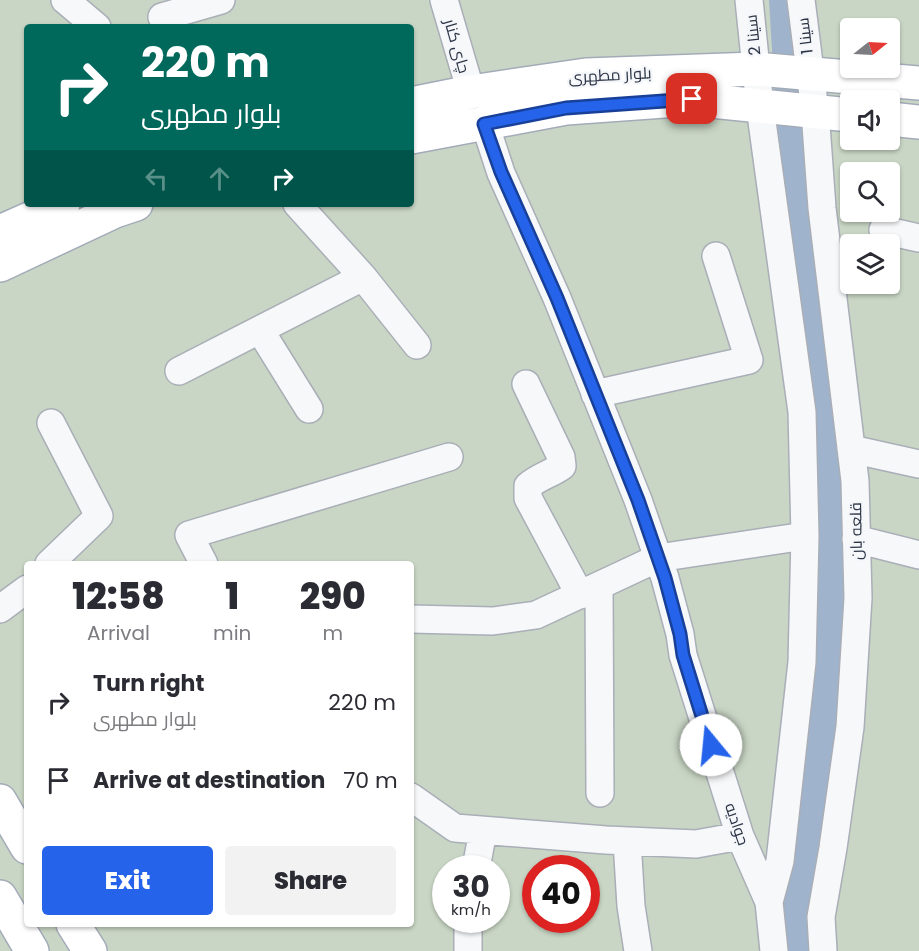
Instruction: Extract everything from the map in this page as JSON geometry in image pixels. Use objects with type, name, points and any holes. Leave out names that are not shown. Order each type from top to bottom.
[{"type":"main road","name":"بلوار مطهری","points":[[414,103],[471,92],[586,75],[760,70],[919,83]]},
{"type":"main road","points":[[471,92],[484,124]]},
{"type":"main road","name":"بلوار مطهری","points":[[414,136],[566,108],[692,99],[840,114]]},
{"type":"main road","points":[[900,120],[919,122]]},
{"type":"main road","points":[[0,232],[56,207]]},
{"type":"main road","points":[[0,265],[127,207]]},
{"type":"main road","points":[[0,801],[24,836]]},
{"type":"main road","points":[[0,897],[32,951]]},
{"type":"main road","points":[[75,927],[90,951]]},
{"type":"street","points":[[65,0],[93,24]]},
{"type":"street","points":[[162,17],[221,0]]},
{"type":"street","name":"چای کنار","points":[[444,0],[471,92]]},
{"type":"street","name":"سینا 2","points":[[749,0],[767,107],[802,412],[805,536],[802,663],[780,861],[769,902]]},
{"type":"street","name":"سینا 1","points":[[801,0],[806,72],[812,111]]},
{"type":"street","name":"قلعه بان","points":[[812,111],[855,481],[858,598],[850,727],[821,918],[823,951]]},
{"type":"street","name":"جوادیه","points":[[484,124],[501,172],[557,298],[658,558],[680,634],[683,655],[740,836],[769,902],[774,951]]},
{"type":"street","points":[[300,207],[363,277],[417,345]]},
{"type":"street","points":[[884,230],[919,238]]},
{"type":"street","points":[[595,394],[749,360],[716,256]]},
{"type":"street","points":[[179,371],[363,277]]},
{"type":"street","points":[[260,330],[309,409]]},
{"type":"street","points":[[526,384],[561,458],[562,466],[534,480],[528,486],[528,498],[590,590],[600,793]]},
{"type":"street","points":[[51,423],[99,516],[52,561]]},
{"type":"street","points":[[851,449],[919,464]]},
{"type":"street","points":[[202,561],[189,535],[449,457]]},
{"type":"street","points":[[414,619],[493,621],[536,615],[658,558],[805,536]]},
{"type":"street","points":[[856,539],[919,555]]},
{"type":"street","points":[[0,609],[24,591]]},
{"type":"street","points":[[414,799],[454,828],[696,844],[740,836]]},
{"type":"street","points":[[478,855],[483,831]]},
{"type":"street","points":[[627,841],[631,906],[639,951]]},
{"type":"street","points":[[468,933],[468,951]]},
{"type":"green space","points":[[0,0],[919,0],[919,951],[0,951]]},
{"type":"waterway","points":[[787,0],[796,148],[820,381],[833,539],[827,681],[810,845],[799,920],[799,951]]},
{"type":"route","points":[[692,99],[566,108],[484,124],[501,172],[557,298],[638,500],[665,578],[680,634],[683,655],[711,745]]}]
